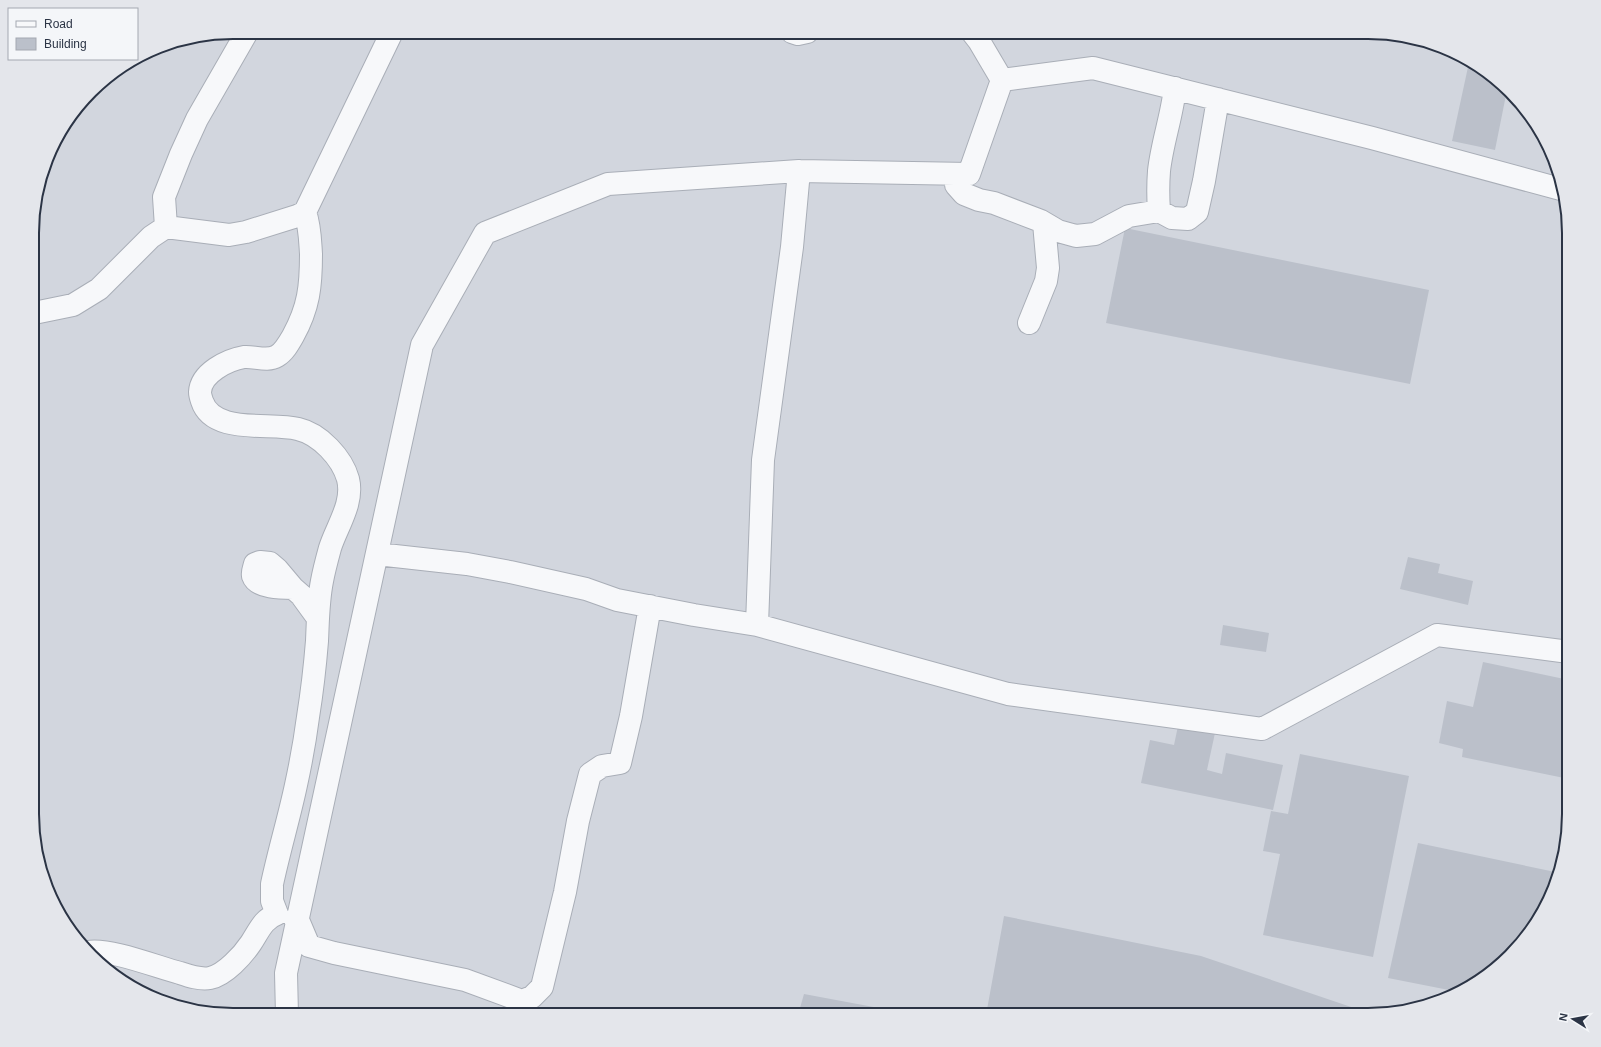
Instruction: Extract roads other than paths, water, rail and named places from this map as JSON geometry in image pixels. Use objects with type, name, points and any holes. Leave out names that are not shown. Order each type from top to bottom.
[{"type":"street","points":[[166,227],[164,197],[181,154],[197,119],[243,39]]},
{"type":"street","points":[[39,312],[73,305],[99,289],[152,236],[166,227],[230,235],[246,232],[306,212],[389,39]]},
{"type":"street","points":[[287,1008],[286,973],[422,345],[485,233],[608,184],[799,171],[969,174],[1002,80],[977,39]]},
{"type":"street","points":[[1002,80],[1093,68],[1372,138],[1556,188]]},
{"type":"street","points":[[1159,211],[1159,170],[1174,101],[1175,88]]},
{"type":"street","points":[[956,174],[956,185],[964,194],[979,200],[994,203],[1044,223],[1058,231],[1076,236],[1095,234],[1130,216],[1159,211],[1172,218],[1188,219],[1197,212],[1204,181],[1218,99]]},
{"type":"street","points":[[757,625],[763,460],[792,247],[799,171]]},
{"type":"street","points":[[277,914],[272,901],[272,884],[296,783],[307,725],[316,656],[318,602],[330,547],[345,514],[348,497],[348,479],[340,463],[324,444],[314,435],[300,429],[282,426],[242,425],[222,421],[208,414],[203,404],[200,392],[205,378],[220,366],[232,360],[244,357],[265,359],[274,358],[280,354],[289,342],[308,300],[311,282],[309,223],[306,212]]},
{"type":"street","points":[[1029,323],[1046,281],[1048,268],[1044,223]]},
{"type":"street","points":[[377,554],[467,564],[510,572],[586,589],[617,600],[757,625],[1008,694],[1262,729],[1437,635],[1562,651]]},
{"type":"street","points":[[293,588],[301,595],[317,617]]},
{"type":"street","points":[[298,920],[309,946],[334,954],[465,980],[522,1001],[532,997],[542,987],[565,892],[578,821],[590,774],[602,766],[620,763],[650,606]]},
{"type":"street","points":[[96,951],[134,959],[198,978],[210,978],[226,970],[245,952],[261,926],[270,917],[277,914],[298,920]]}]
